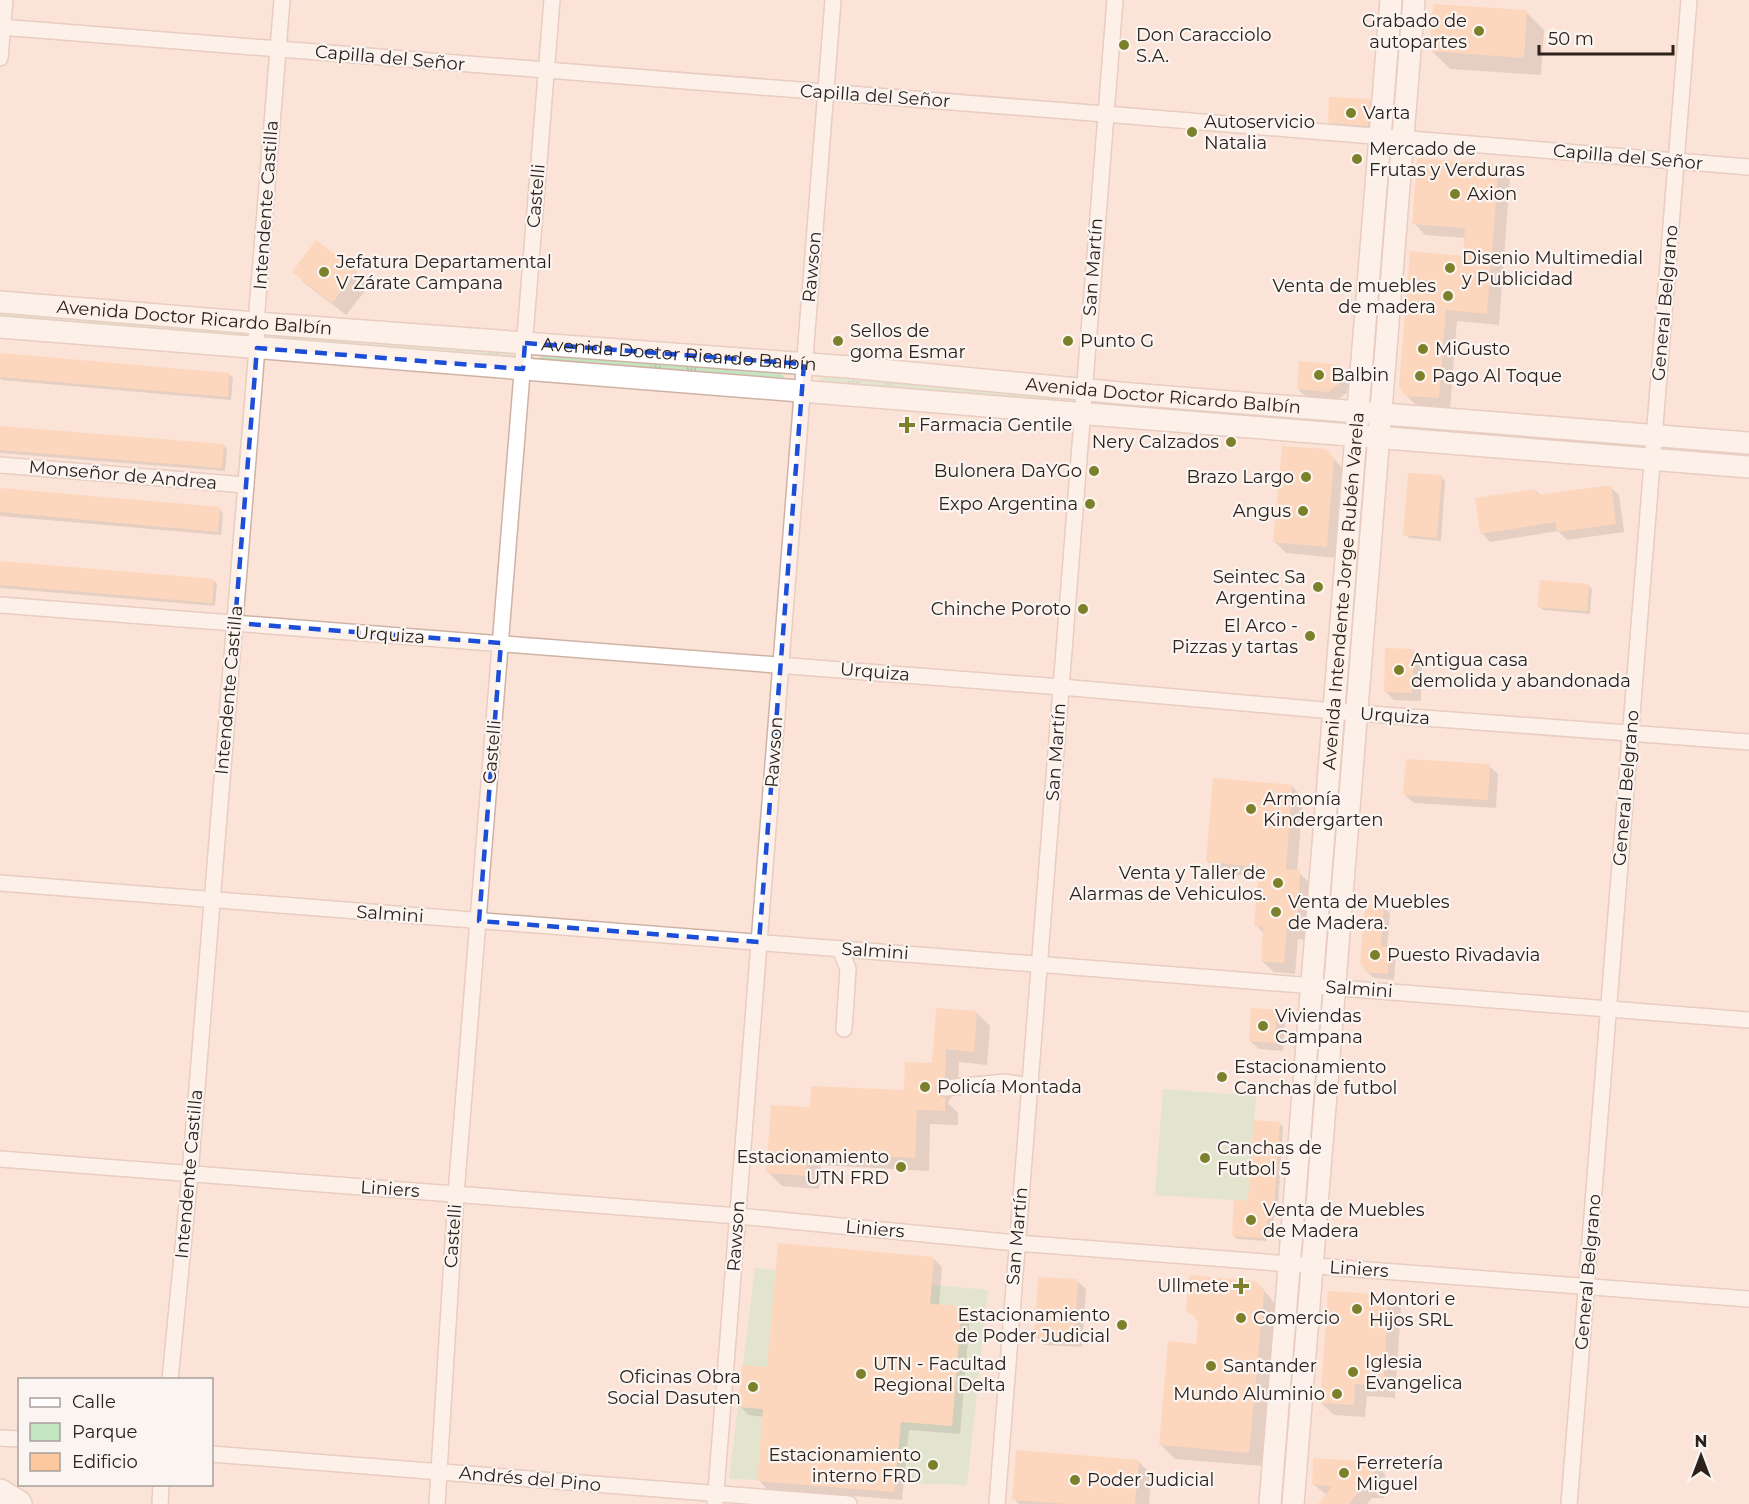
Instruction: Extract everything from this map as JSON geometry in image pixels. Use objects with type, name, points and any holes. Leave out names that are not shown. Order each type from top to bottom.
[{"type":"highway","points":[[0,1494],[18,1504]]},
{"type":"main road","name":"Avenida Intendente Jorge Rubén Varela","points":[[1270,1504],[1391,0]]},
{"type":"main road","name":"Avenida Intendente Jorge Rubén Varela","points":[[1293,1504],[1414,0]]},
{"type":"main road","name":"Avenida Doctor Ricardo Balbín","points":[[0,302],[804,364],[1358,413],[1749,443]]},
{"type":"main road","name":"Avenida Doctor Ricardo Balbín","points":[[0,327],[1749,467]]},
{"type":"street","points":[[0,58],[5,0]]},
{"type":"street","name":"Intendente Castilla","points":[[170,1378],[190,1174],[235,623],[282,0]]},
{"type":"street","name":"Castelli","points":[[437,1504],[456,1194],[552,0]]},
{"type":"street","name":"Rawson","points":[[715,1499],[833,0]]},
{"type":"street","name":"San Martín","points":[[997,1504],[1115,0]]},
{"type":"street","name":"General Belgrano","points":[[1569,1504],[1689,0]]},
{"type":"street","name":"Capilla del Señor","points":[[1,27],[1749,167]]},
{"type":"street","name":"Monseñor de Andrea","points":[[0,465],[246,485]]},
{"type":"street","name":"Urquiza","points":[[0,605],[1749,742]]},
{"type":"street","name":"Salmini","points":[[0,883],[1749,1020]]},
{"type":"street","points":[[840,949],[848,969],[844,1029]]},
{"type":"street","points":[[945,1088],[1005,1082],[1029,1086]]},
{"type":"street","name":"Liniers","points":[[0,1160],[738,1216],[1016,1242],[1749,1299]]},
{"type":"street","points":[[0,1438],[18,1439]]},
{"type":"street","name":"Andrés del Pino","points":[[213,1455],[439,1471],[715,1499],[849,1504]]},
{"type":"street","points":[[160,1486],[160,1504]]},
{"type":"highlighted area","points":[[525,343],[804,364],[759,942],[479,921],[501,643],[235,623],[257,348],[523,369]]},
{"type":"green space","points":[[1386,173],[1392,174],[1374,384],[1371,386],[1368,384]]},
{"type":"green space","points":[[2,312],[244,331],[245,334],[243,337],[1,318]]},
{"type":"green space","points":[[270,334],[510,351],[514,356],[512,359],[270,340]]},
{"type":"green space","points":[[544,354],[780,372],[784,377],[782,381],[540,362],[539,358]]},
{"type":"green space","points":[[823,377],[1059,395],[1063,400],[1061,403],[819,384],[818,381]]},
{"type":"green space","points":[[1103,401],[1345,420],[1347,423],[1345,427],[1103,408]]},
{"type":"green space","points":[[1397,425],[1639,444],[1641,447],[1639,450],[1396,428]]},
{"type":"green space","points":[[1366,468],[1351,680],[1348,681],[1345,679],[1363,469]]},
{"type":"green space","points":[[1340,743],[1346,743],[1328,954],[1325,955],[1322,954]]},
{"type":"green space","points":[[1318,1023],[1324,1023],[1306,1234],[1303,1235],[1300,1234]]},
{"type":"green space","name":"Canchas de Futbol 5","points":[[1163,1089],[1256,1096],[1248,1201],[1155,1195]]},
{"type":"green space","name":"UTN - Facultad Regional Delta","points":[[755,1268],[988,1290],[967,1485],[729,1479]]},
{"type":"green space","points":[[1299,1298],[1286,1504],[1277,1504],[1296,1299]]},
{"type":"building","name":"Grabado de autopartes","points":[[1433,4],[1527,10],[1524,58],[1430,51]]},
{"type":"building","name":"Varta","points":[[1329,97],[1370,99],[1368,126],[1328,123]]},
{"type":"building","points":[[1417,158],[1499,164],[1487,314],[1446,310],[1439,398],[1405,396],[1399,387],[1410,251],[1463,256],[1465,228],[1412,224]]},
{"type":"building","name":"Jefatura Departamental V Zárate Campana","points":[[316,240],[357,271],[332,303],[292,272]]},
{"type":"building","points":[[0,353],[229,373],[228,397],[0,377]]},
{"type":"building","name":"Balbin","points":[[1299,361],[1341,365],[1339,384],[1328,392],[1297,389]]},
{"type":"building","points":[[0,426],[224,444],[222,468],[0,450]]},
{"type":"building","points":[[1282,446],[1326,449],[1334,458],[1327,547],[1273,542]]},
{"type":"building","points":[[1408,473],[1442,475],[1437,538],[1403,535]]},
{"type":"building","points":[[1611,485],[1616,524],[1557,532],[1555,522],[1480,534],[1475,498],[1536,489],[1537,495]]},
{"type":"building","points":[[0,488],[220,507],[218,532],[0,512]]},
{"type":"building","points":[[0,561],[214,579],[212,603],[0,585]]},
{"type":"building","points":[[1540,580],[1589,584],[1587,611],[1537,607]]},
{"type":"building","name":"Antigua casa demolida y abandonada","points":[[1385,648],[1414,649],[1412,693],[1384,692]]},
{"type":"building","points":[[1406,759],[1490,764],[1488,800],[1403,795]]},
{"type":"building","name":"Armonía Kindergarten","points":[[1213,778],[1292,785],[1286,869],[1300,870],[1297,929],[1287,928],[1284,963],[1261,961],[1263,927],[1254,926],[1259,867],[1206,862]]},
{"type":"building","points":[[1365,905],[1384,906],[1381,946],[1390,947],[1388,974],[1366,972],[1360,963]]},
{"type":"building","points":[[936,1008],[977,1011],[974,1052],[946,1049],[945,1078],[939,1080],[935,1088],[937,1094],[945,1098],[945,1111],[917,1110],[915,1158],[807,1152],[806,1176],[766,1173],[771,1105],[810,1107],[811,1086],[904,1090],[905,1062],[932,1063]]},
{"type":"building","name":"Viviendas Campana","points":[[1251,1008],[1277,1010],[1275,1043],[1249,1041]]},
{"type":"building","points":[[1254,1120],[1280,1122],[1274,1203],[1262,1238],[1232,1236],[1234,1200],[1248,1201]]},
{"type":"building","name":"UTN - Facultad Regional Delta","points":[[778,1243],[934,1257],[930,1304],[962,1306],[952,1426],[901,1422],[894,1492],[757,1481],[763,1409],[738,1407],[742,1365],[767,1367]]},
{"type":"building","points":[[1189,1275],[1256,1281],[1264,1292],[1249,1453],[1159,1445],[1168,1341],[1196,1344],[1198,1320],[1186,1311]]},
{"type":"building","points":[[1038,1277],[1078,1279],[1074,1339],[1034,1337]]},
{"type":"building","points":[[1328,1291],[1389,1295],[1383,1386],[1355,1384],[1354,1405],[1320,1403]]},
{"type":"building","name":"Poder Judicial","points":[[1016,1450],[1139,1460],[1135,1504],[1068,1504],[1012,1500]]},
{"type":"building","name":"Ferretería Miguel","points":[[1313,1458],[1375,1462],[1374,1488],[1361,1488],[1349,1504],[1318,1504],[1332,1486],[1312,1485]]},
{"type":"place","name":"Grabado de autopartes","points":[[1479,31]]},
{"type":"place","name":"Don Caracciolo S.A.","points":[[1124,45]]},
{"type":"place","name":"Varta","points":[[1351,113]]},
{"type":"place","name":"Autoservicio Natalia","points":[[1192,132]]},
{"type":"place","name":"Mercado de Frutas y Verduras","points":[[1357,159]]},
{"type":"place","name":"Axion","points":[[1455,194]]},
{"type":"place","name":"Disenio Multimedial y Publicidad","points":[[1450,268]]},
{"type":"place","name":"Jefatura Departamental V Zárate Campana","points":[[324,272]]},
{"type":"place","name":"Venta de muebles de madera","points":[[1448,296]]},
{"type":"place","name":"Sellos de goma Esmar","points":[[838,341]]},
{"type":"place","name":"Punto G","points":[[1068,341]]},
{"type":"place","name":"MiGusto","points":[[1423,349]]},
{"type":"place","name":"Balbin","points":[[1319,375]]},
{"type":"place","name":"Pago Al Toque","points":[[1420,376]]},
{"type":"place","name":"Farmacia Gentile","points":[[907,425]]},
{"type":"place","name":"Nery Calzados","points":[[1231,442]]},
{"type":"place","name":"Bulonera DaYGo","points":[[1094,471]]},
{"type":"place","name":"Brazo Largo","points":[[1306,477]]},
{"type":"place","name":"Expo Argentina","points":[[1090,504]]},
{"type":"place","name":"Angus","points":[[1303,511]]},
{"type":"place","name":"Seintec Sa Argentina","points":[[1318,587]]},
{"type":"place","name":"Chinche Poroto","points":[[1083,609]]},
{"type":"place","name":"El Arco - Pizzas y tartas","points":[[1310,636]]},
{"type":"place","name":"Antigua casa demolida y abandonada","points":[[1399,670]]},
{"type":"place","name":"Armonía Kindergarten","points":[[1251,809]]},
{"type":"place","name":"Venta y Taller de Alarmas de Vehiculos.","points":[[1278,883]]},
{"type":"place","name":"Venta de Muebles de Madera.","points":[[1276,912]]},
{"type":"place","name":"Puesto Rivadavia","points":[[1375,955]]},
{"type":"place","name":"Viviendas Campana","points":[[1263,1026]]},
{"type":"place","name":"Estacionamiento Canchas de futbol","points":[[1222,1077]]},
{"type":"place","name":"Policía Montada","points":[[925,1087]]},
{"type":"place","name":"Canchas de Futbol 5","points":[[1205,1158]]},
{"type":"place","name":"Estacionamiento UTN FRD","points":[[901,1167]]},
{"type":"place","name":"Venta de Muebles de Madera","points":[[1251,1220]]},
{"type":"place","name":"Ullmete","points":[[1241,1286]]},
{"type":"place","name":"Montori e Hijos SRL","points":[[1357,1309]]},
{"type":"place","name":"Comercio","points":[[1241,1318]]},
{"type":"place","name":"Estacionamiento de Poder Judicial","points":[[1122,1325]]},
{"type":"place","name":"Santander","points":[[1211,1366]]},
{"type":"place","name":"Iglesia Evangelica","points":[[1353,1372]]},
{"type":"place","name":"UTN - Facultad Regional Delta","points":[[861,1374]]},
{"type":"place","name":"Oficinas Obra Social Dasuten","points":[[753,1387]]},
{"type":"place","name":"Mundo Aluminio","points":[[1337,1394]]},
{"type":"place","name":"Estacionamiento interno FRD","points":[[933,1465]]},
{"type":"place","name":"Ferretería Miguel","points":[[1344,1473]]},
{"type":"place","name":"Poder Judicial","points":[[1075,1480]]}]
